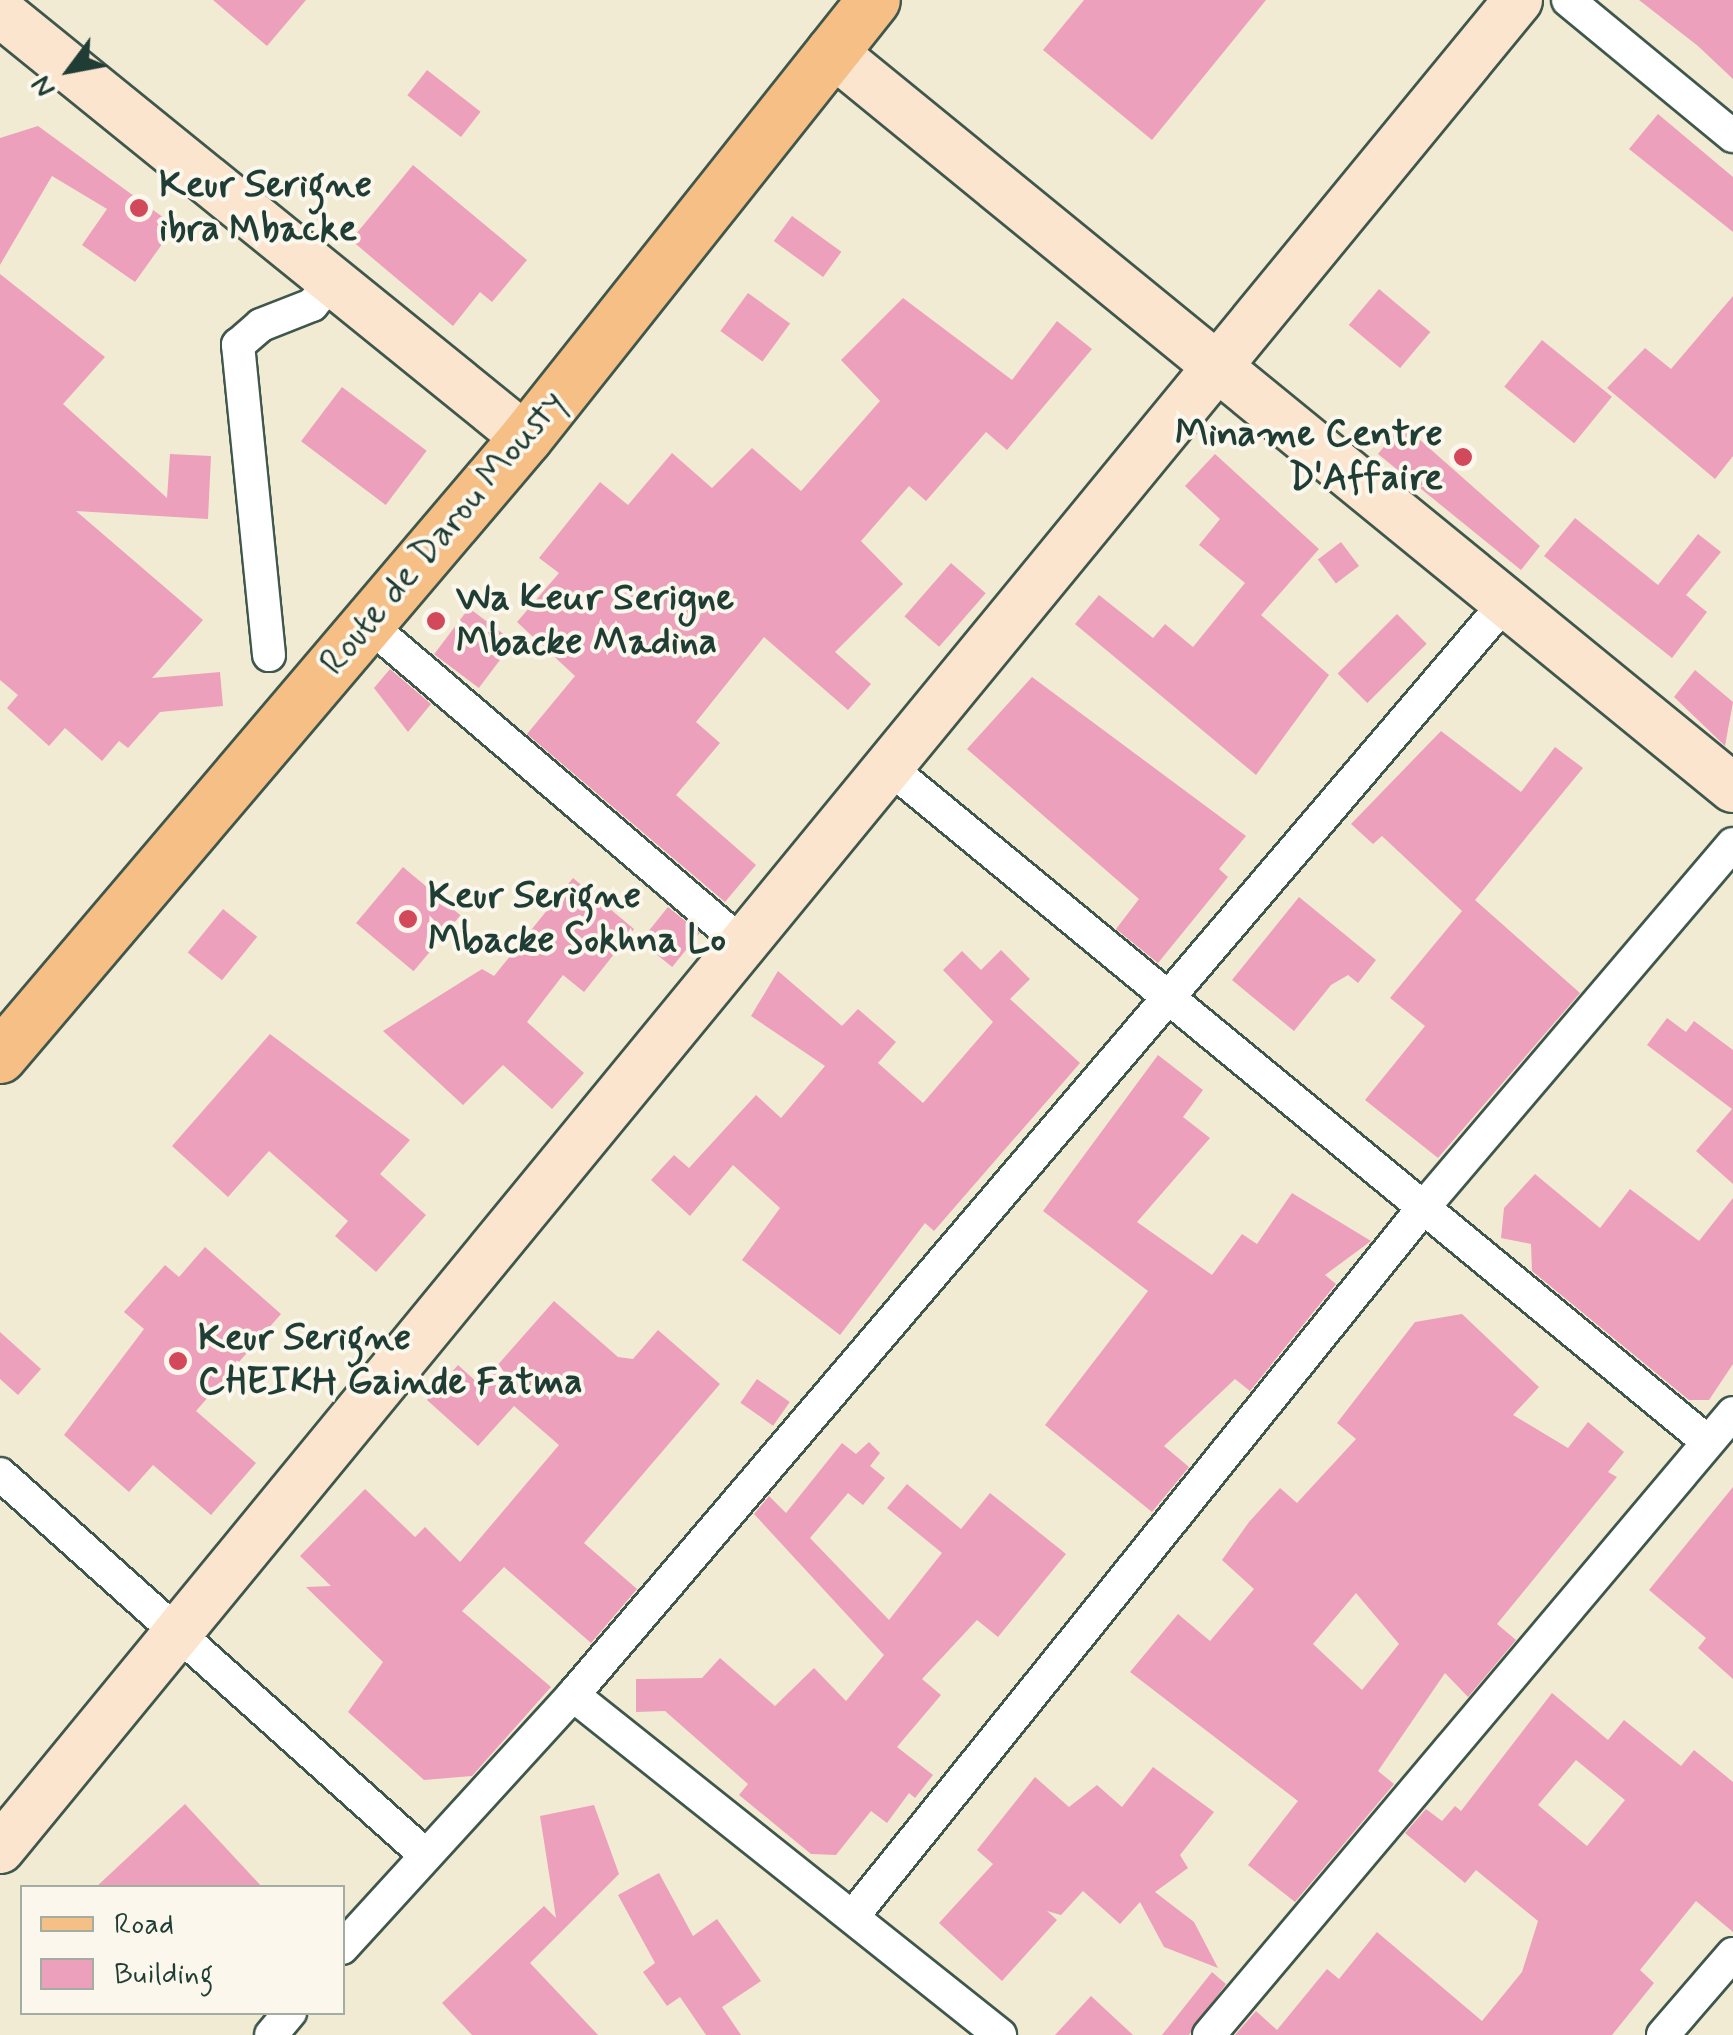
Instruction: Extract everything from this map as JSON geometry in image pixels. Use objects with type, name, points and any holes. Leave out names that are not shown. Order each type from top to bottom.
[{"type":"main road","name":"Route de Darou Mousty","points":[[0,1057],[526,438],[874,0]]},
{"type":"street","points":[[0,1849],[1220,370],[1518,0]]},
{"type":"street","points":[[1568,0],[1733,136]]},
{"type":"street","points":[[0,12],[526,438]]},
{"type":"street","points":[[831,51],[1733,788]]},
{"type":"street","points":[[268,654],[238,345],[261,324],[312,305],[332,281]]},
{"type":"street","points":[[345,1944],[422,1852],[572,1695],[1172,1001],[1505,603]]},
{"type":"street","points":[[368,624],[745,946]]},
{"type":"street","points":[[890,770],[1708,1442]]},
{"type":"street","points":[[852,1916],[1423,1208],[1733,844]]},
{"type":"street","points":[[1209,2035],[1733,1412]]},
{"type":"street","points":[[0,1474],[422,1852]]},
{"type":"street","points":[[572,1695],[1000,2035]]},
{"type":"street","points":[[1663,2035],[1733,1954]]},
{"type":"street","points":[[271,2035],[288,2015]]},
{"type":"building","points":[[213,0],[306,0],[267,46]]},
{"type":"building","points":[[1084,0],[1266,0],[1152,140],[1043,50]]},
{"type":"building","points":[[1639,0],[1733,0],[1733,79],[1698,46]]},
{"type":"building","points":[[427,70],[481,112],[461,137],[407,95]]},
{"type":"building","points":[[1658,114],[1733,177],[1733,232],[1629,149]]},
{"type":"building","points":[[38,126],[175,226],[135,282],[82,245],[107,209],[52,176],[0,265],[0,138]]},
{"type":"building","points":[[413,165],[527,260],[492,302],[480,292],[453,326],[351,240]]},
{"type":"building","points":[[792,216],[841,252],[823,277],[774,241]]},
{"type":"building","points":[[0,274],[105,357],[63,404],[167,498],[170,454],[211,456],[208,519],[76,511],[203,620],[152,678],[220,672],[223,706],[160,712],[128,748],[119,741],[102,761],[65,728],[49,746],[7,708],[18,695],[0,680]]},
{"type":"building","points":[[1379,289],[1430,332],[1400,368],[1349,325]]},
{"type":"building","points":[[748,293],[790,324],[762,362],[720,331]]},
{"type":"building","points":[[1733,296],[1733,456],[1715,479],[1607,388],[1645,348],[1671,369]]},
{"type":"building","points":[[903,298],[1012,380],[1057,321],[1092,349],[1007,450],[986,432],[926,501],[909,486],[861,541],[903,584],[835,652],[871,684],[848,710],[764,637],[696,722],[720,743],[676,795],[756,865],[725,902],[527,734],[575,676],[517,622],[559,573],[539,558],[600,482],[628,505],[672,453],[712,488],[752,448],[801,491],[880,401],[841,360]]},
{"type":"building","points":[[1542,340],[1612,397],[1574,443],[1504,387]]},
{"type":"building","points":[[342,387],[427,451],[386,505],[301,441]]},
{"type":"building","points":[[1402,424],[1540,546],[1521,570],[1378,454]]},
{"type":"building","points":[[1215,454],[1319,549],[1261,615],[1329,675],[1256,775],[1075,624],[1099,595],[1153,638],[1165,624],[1193,647],[1245,583],[1199,545],[1220,519],[1185,486]]},
{"type":"building","points":[[1575,518],[1658,585],[1698,534],[1721,552],[1686,595],[1707,612],[1672,658],[1544,556]]},
{"type":"building","points":[[1341,542],[1359,566],[1336,583],[1318,559]]},
{"type":"building","points":[[951,563],[986,593],[939,647],[904,617]]},
{"type":"building","points":[[469,608],[514,642],[479,688],[434,654]]},
{"type":"building","points":[[1397,614],[1427,644],[1367,703],[1338,673]]},
{"type":"building","points":[[390,669],[431,704],[408,732],[374,688]]},
{"type":"building","points":[[1695,670],[1733,702],[1725,746],[1674,697]]},
{"type":"building","points":[[1032,677],[1246,836],[1219,869],[1228,877],[1158,963],[1116,929],[1139,899],[967,749]]},
{"type":"building","points":[[1441,731],[1521,792],[1555,747],[1583,768],[1475,900],[1580,993],[1438,1158],[1365,1100],[1425,1026],[1390,998],[1462,911],[1382,836],[1373,844],[1351,824]]},
{"type":"building","name":"Keur Serigne Mbacke Sokhna Lo","points":[[403,867],[460,915],[414,971],[356,923]]},
{"type":"building","points":[[573,878],[634,929],[584,992],[563,975],[527,1022],[584,1073],[552,1109],[503,1065],[463,1105],[383,1031],[482,969],[494,976]]},
{"type":"building","points":[[1299,897],[1376,960],[1358,983],[1348,975],[1331,985],[1294,1031],[1232,980]]},
{"type":"building","points":[[668,907],[700,933],[672,967],[640,941]]},
{"type":"building","points":[[223,909],[257,937],[222,980],[188,953]]},
{"type":"building","points":[[1001,950],[1030,979],[1010,999],[1080,1063],[934,1231],[925,1223],[840,1335],[742,1260],[780,1208],[733,1165],[690,1216],[651,1180],[674,1155],[689,1168],[756,1095],[781,1118],[825,1066],[751,1016],[778,971],[842,1026],[858,1009],[896,1042],[878,1063],[923,1103],[993,1022],[943,970],[962,951],[981,970]]},
{"type":"building","points":[[1667,1018],[1686,1032],[1694,1021],[1733,1050],[1733,1184],[1696,1151],[1732,1109],[1647,1045]]},
{"type":"building","points":[[270,1034],[410,1140],[380,1174],[426,1215],[376,1272],[335,1236],[348,1221],[269,1151],[228,1197],[172,1146]]},
{"type":"building","points":[[1158,1055],[1203,1090],[1183,1117],[1210,1138],[1137,1222],[1212,1275],[1242,1234],[1257,1244],[1292,1193],[1371,1241],[1325,1275],[1336,1284],[1250,1391],[1235,1379],[1164,1446],[1189,1467],[1152,1512],[1045,1425],[1148,1291],[1043,1211]]},
{"type":"building","points":[[1535,1174],[1600,1228],[1630,1189],[1699,1241],[1733,1198],[1733,1364],[1709,1400],[1689,1400],[1532,1271],[1531,1244],[1501,1238],[1504,1208]]},
{"type":"building","name":"Keur Serigne CHEIKH Gainde Fatma","points":[[205,1247],[281,1314],[196,1411],[256,1463],[211,1515],[153,1465],[129,1492],[64,1435],[144,1329],[124,1312],[165,1265],[179,1277]]},
{"type":"building","points":[[554,1301],[618,1357],[633,1359],[658,1330],[720,1384],[584,1543],[637,1589],[591,1643],[504,1567],[462,1611],[551,1687],[472,1776],[424,1780],[348,1712],[383,1662],[306,1587],[331,1586],[300,1556],[365,1489],[415,1537],[425,1527],[460,1562],[559,1445],[514,1406],[478,1446],[427,1400],[458,1365],[480,1385]]},
{"type":"building","points":[[1462,1314],[1539,1387],[1513,1415],[1568,1448],[1588,1422],[1624,1452],[1608,1472],[1617,1477],[1497,1624],[1516,1640],[1468,1697],[1445,1673],[1378,1771],[1394,1784],[1295,1902],[1248,1865],[1298,1801],[1130,1672],[1178,1614],[1210,1641],[1254,1589],[1222,1560],[1280,1488],[1297,1503],[1356,1439],[1337,1423],[1415,1322]],"holes":[[[1356,1593],[1399,1644],[1362,1690],[1313,1644]]]},
{"type":"building","points":[[0,1332],[41,1369],[18,1395],[0,1379]]},
{"type":"building","points":[[757,1379],[790,1402],[773,1426],[740,1403]]},
{"type":"building","points":[[869,1442],[880,1453],[870,1466],[885,1478],[863,1505],[848,1493],[810,1538],[889,1620],[942,1553],[887,1508],[907,1484],[961,1529],[990,1493],[1066,1554],[998,1637],[977,1620],[922,1679],[941,1695],[897,1747],[933,1775],[915,1798],[909,1793],[887,1823],[871,1811],[836,1855],[811,1854],[739,1795],[748,1784],[665,1711],[636,1712],[636,1679],[702,1678],[720,1658],[775,1706],[814,1668],[846,1701],[884,1655],[754,1514],[769,1496],[786,1513],[842,1443],[856,1454]]},
{"type":"building","points":[[1733,1487],[1733,1679],[1698,1648],[1706,1638],[1649,1590]]},
{"type":"building","points":[[1552,1693],[1608,1740],[1624,1720],[1681,1766],[1694,1750],[1733,1782],[1733,1932],[1696,1901],[1640,1970],[1654,1983],[1612,2035],[1235,2035],[1256,2011],[1277,2030],[1327,1969],[1339,1979],[1377,1932],[1482,2021],[1522,1972],[1538,1921],[1476,1870],[1465,1883],[1405,1833],[1426,1809],[1442,1821],[1455,1806],[1461,1811]],"holes":[[[1576,1760],[1625,1800],[1587,1846],[1538,1805]]]},
{"type":"building","points":[[1153,1767],[1214,1812],[1180,1855],[1188,1868],[1155,1892],[1194,1922],[1218,1968],[1164,1947],[1140,1902],[1120,1924],[1083,1891],[1061,1915],[1047,1911],[1057,1920],[1002,1981],[939,1923],[993,1864],[977,1850],[1035,1777],[1069,1807],[1097,1785],[1122,1807]]},
{"type":"building","points":[[185,1804],[260,1885],[98,1885]]},
{"type":"building","points":[[594,1805],[619,1874],[530,1963],[598,2035],[472,2035],[442,2003],[544,1906],[556,1918],[540,1816]]},
{"type":"building","points":[[659,1873],[693,1936],[717,1919],[761,1981],[722,2007],[741,2035],[706,2035],[680,1997],[667,2006],[643,1972],[655,1963],[618,1895]]},
{"type":"building","points":[[1212,1972],[1226,1984],[1189,2035],[1162,2035]]},
{"type":"building","points":[[1091,1996],[1133,2035],[1055,2035]]},
{"type":"place","name":"Keur Serigne ibra Mbacke","points":[[139,208]]},
{"type":"place","name":"Miname Centre D'Affaire","points":[[1463,457]]},
{"type":"place","name":"Wa Keur Serigne Mbacke Madina","points":[[436,621]]},
{"type":"place","name":"Keur Serigne Mbacke Sokhna Lo","points":[[408,919]]},
{"type":"place","name":"Keur Serigne CHEIKH Gainde Fatma","points":[[178,1361]]}]
